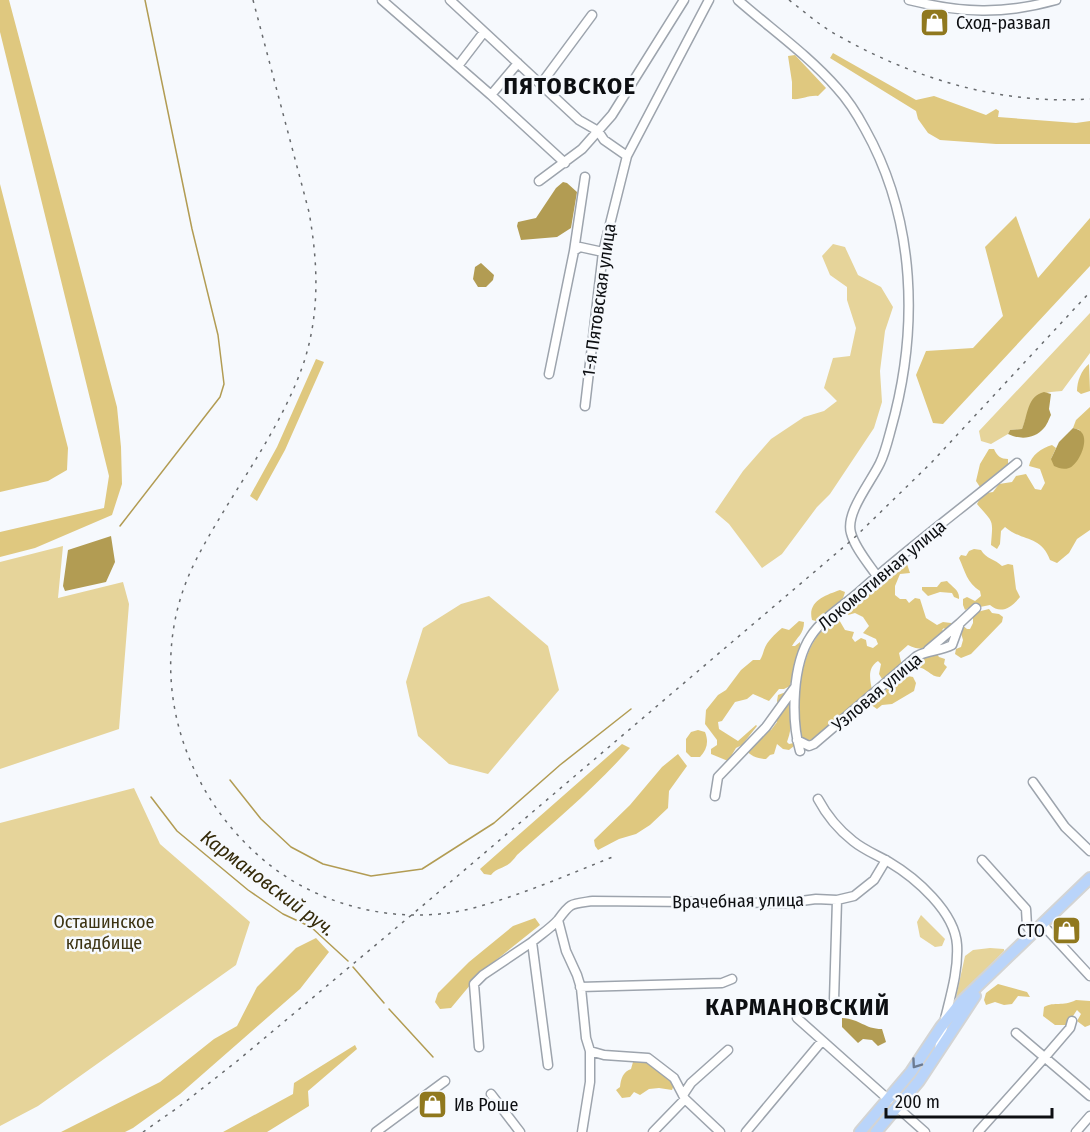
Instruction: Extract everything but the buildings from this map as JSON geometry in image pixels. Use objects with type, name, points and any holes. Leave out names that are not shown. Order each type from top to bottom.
[{"type":"main road","points":[[860,1132],[911,1072],[941,1027],[963,1000],[1090,878]]},
{"type":"main road","points":[[876,1132],[898,1108],[939,1052],[991,974]]},
{"type":"main road","points":[[889,1100],[898,1108]]},
{"type":"street","points":[[382,0],[565,163]]},
{"type":"street","points":[[450,0],[579,120],[598,131],[604,140],[627,156]]},
{"type":"street","points":[[539,182],[582,149],[612,115],[684,0]]},
{"type":"street","name":"1-я Пятовская улица","points":[[585,406],[603,252],[627,156],[709,0]]},
{"type":"street","points":[[738,0],[837,87],[853,107],[877,151],[896,206],[903,235],[909,288],[906,367],[891,430],[880,462],[853,512],[849,526],[854,539],[877,576]]},
{"type":"street","points":[[909,0],[955,10],[995,12],[1056,0]]},
{"type":"street","points":[[541,84],[592,15]]},
{"type":"street","points":[[458,66],[484,32]]},
{"type":"street","points":[[491,95],[518,63]]},
{"type":"street","points":[[549,374],[574,251],[585,177]]},
{"type":"street","points":[[574,251],[580,247],[603,252]]},
{"type":"street","name":"Локомотивная улица","points":[[800,751],[794,718],[796,686],[800,664],[811,635],[877,576],[1017,463]]},
{"type":"street","name":"Узловая улица","points":[[797,740],[809,746],[814,744],[917,656],[952,645],[960,623],[976,608]]},
{"type":"street","points":[[715,796],[718,777],[766,727],[796,686]]},
{"type":"street","points":[[1033,782],[1065,827],[1090,851]]},
{"type":"street","points":[[818,799],[824,812],[851,840],[902,870],[925,890],[941,907],[954,930],[957,944],[952,993],[941,1027],[939,1052]]},
{"type":"street","name":"Врачебная улица","points":[[558,920],[566,907],[593,901],[765,903],[816,899],[837,900],[854,896],[874,880],[886,860]]},
{"type":"street","points":[[982,860],[1026,909],[1027,927],[1032,934]]},
{"type":"street","points":[[834,1000],[837,900]]},
{"type":"street","points":[[479,1047],[474,984],[558,920],[566,951],[580,987],[586,1038],[590,1051],[590,1082],[582,1132]]},
{"type":"street","points":[[1042,924],[1090,976]]},
{"type":"street","points":[[532,942],[548,1065]]},
{"type":"street","points":[[580,987],[722,983],[732,979]]},
{"type":"street","points":[[797,1018],[889,1100]]},
{"type":"street","points":[[978,1132],[1070,1028],[1072,1021]]},
{"type":"street","points":[[1016,1033],[1090,1096]]},
{"type":"street","points":[[746,1132],[822,1041]]},
{"type":"street","points":[[652,1132],[684,1097],[691,1083],[728,1050]]},
{"type":"street","points":[[590,1051],[604,1055],[648,1058],[669,1073],[679,1084],[684,1097],[720,1132]]},
{"type":"street","points":[[376,1132],[445,1081]]},
{"type":"street","points":[[490,1094],[520,1132]]},
{"type":"street","points":[[898,1108],[925,1132]]},
{"type":"street","points":[[1076,1132],[1090,1116]]},
{"type":"green space","points":[[833,244],[845,247],[858,275],[881,287],[893,307],[885,331],[880,371],[882,402],[874,428],[830,494],[817,507],[782,554],[762,568],[729,524],[715,512],[743,471],[771,439],[804,417],[824,411],[837,401],[824,388],[833,358],[850,356],[856,328],[847,300],[847,287],[830,275],[822,256]]},
{"type":"green space","points":[[1090,313],[1090,353],[1062,391],[1037,397],[1033,401],[1022,429],[1010,430],[1008,434],[991,444],[981,441],[979,431]]},
{"type":"green space","points":[[63,546],[58,598],[123,582],[129,604],[119,729],[0,769],[0,562]]},
{"type":"green space","points":[[489,596],[548,646],[559,690],[488,774],[449,764],[418,736],[406,682],[423,628],[461,604]]},
{"type":"green space","name":"Осташинское кладбище","points":[[134,788],[160,844],[250,922],[236,965],[38,1106],[0,1126],[0,823]]},
{"type":"green space","points":[[921,915],[945,939],[942,946],[935,947],[920,937],[917,922]]},
{"type":"green space","points":[[1004,949],[1004,951],[958,998],[956,997],[965,956],[973,950]]},
{"type":"shaded area","points":[[0,0],[9,0],[117,407],[122,484],[112,515],[35,548],[0,557],[0,532],[104,508],[109,476],[0,32]]},
{"type":"shaded area","points":[[833,53],[916,100],[934,96],[986,115],[996,109],[999,111],[998,117],[1076,123],[1090,121],[1090,144],[996,144],[940,140],[928,133],[918,119],[916,111],[830,58]]},
{"type":"shaded area","points":[[795,55],[826,88],[818,96],[792,99],[788,56]]},
{"type":"shaded area","points":[[563,182],[577,192],[571,228],[557,237],[521,240],[518,222],[536,218],[556,188]]},
{"type":"shaded area","points":[[0,184],[68,448],[67,470],[48,481],[0,492]]},
{"type":"shaded area","points":[[1016,216],[1038,278],[1090,218],[1090,266],[943,424],[933,423],[916,375],[926,351],[973,348],[1003,316],[985,247]]},
{"type":"shaded area","points":[[481,263],[494,275],[493,280],[486,287],[478,287],[473,279],[475,267]]},
{"type":"shaded area","points":[[316,359],[324,362],[285,450],[257,501],[250,496],[277,447]]},
{"type":"shaded area","points":[[1089,364],[1090,391],[1081,394],[1077,391],[1079,380]]},
{"type":"shaded area","points":[[1044,392],[1051,394],[1049,409],[1051,415],[1045,427],[1040,432],[1027,437],[1008,434],[1010,430],[1022,429],[1031,402],[1038,394]]},
{"type":"shaded area","points":[[1090,407],[1090,530],[1077,539],[1069,553],[1057,563],[1050,560],[1042,546],[1005,527],[1001,531],[1000,544],[997,549],[991,545],[991,522],[977,504],[980,499],[985,494],[993,492],[999,484],[1012,482],[1016,476],[1026,474],[1035,489],[1041,490],[1045,483],[1040,469],[1029,466],[1032,458],[1041,450],[1052,445],[1056,448],[1051,459],[1080,430],[1073,428],[1076,420]]},
{"type":"shaded area","points":[[1073,428],[1080,431],[1084,437],[1079,458],[1069,468],[1054,466],[1051,459],[1059,442]]},
{"type":"shaded area","points":[[989,449],[994,449],[999,457],[1008,459],[1008,464],[980,487],[976,481],[980,464]]},
{"type":"shaded area","points":[[111,536],[115,562],[106,582],[65,591],[63,586],[68,550]]},
{"type":"shaded area","points":[[974,549],[981,550],[1002,566],[1013,565],[1016,589],[1020,597],[1010,607],[1002,610],[990,605],[980,607],[977,603],[965,610],[963,599],[967,597],[975,601],[981,596],[980,591],[969,580],[959,558],[961,555],[966,556]]},
{"type":"shaded area","points":[[900,561],[906,561],[910,573],[900,574],[895,586],[895,595],[900,599],[906,599],[909,603],[915,598],[920,599],[926,618],[937,625],[943,622],[951,623],[955,627],[962,625],[970,629],[973,623],[973,613],[989,609],[992,613],[1003,617],[1002,622],[971,654],[961,658],[955,654],[963,640],[961,633],[957,632],[949,640],[949,634],[944,628],[942,630],[945,632],[946,644],[922,649],[908,645],[899,653],[902,666],[889,677],[882,679],[879,674],[881,664],[878,661],[871,670],[872,690],[810,743],[801,740],[798,712],[800,681],[809,651],[824,628],[838,618],[845,630],[854,632],[852,638],[855,642],[861,638],[866,640],[867,646],[873,648],[878,644],[876,639],[863,633],[869,626],[863,617],[855,613],[848,615],[845,609]]},
{"type":"shaded area","points":[[947,581],[957,591],[959,599],[952,593],[940,592],[928,596],[922,590],[922,587],[937,587],[941,582]]},
{"type":"shaded area","points":[[840,590],[845,592],[838,605],[816,621],[812,620],[811,613],[815,603]]},
{"type":"shaded area","points":[[799,621],[804,622],[804,626],[792,646],[800,642],[790,686],[779,689],[769,701],[753,694],[747,699],[735,702],[722,721],[718,722],[719,729],[738,741],[757,726],[742,745],[736,748],[728,761],[711,754],[711,749],[717,745],[717,740],[705,724],[706,710],[718,695],[726,690],[741,670],[753,660],[760,660],[774,635],[782,628],[789,630]]},
{"type":"shaded area","points":[[935,651],[939,657],[945,659],[944,664],[947,667],[940,677],[924,669],[910,667],[920,657]]},
{"type":"shaded area","points":[[913,677],[916,683],[914,691],[892,704],[882,705],[877,709],[867,702],[872,697],[882,696],[886,687],[895,679]]},
{"type":"shaded area","points":[[790,693],[792,712],[787,742],[794,743],[794,746],[789,750],[777,744],[774,754],[766,759],[757,758],[746,749],[762,732],[771,730],[777,722],[774,716],[779,707],[778,695]]},
{"type":"shaded area","points":[[698,730],[705,732],[707,745],[700,757],[691,757],[686,752],[686,739],[691,732]]},
{"type":"shaded area","points":[[622,744],[630,748],[589,790],[506,866],[491,875],[484,874],[480,869]]},
{"type":"shaded area","points":[[678,754],[687,766],[669,791],[668,808],[650,825],[636,834],[619,839],[598,850],[594,840],[630,805],[662,767]]},
{"type":"shaded area","points":[[535,918],[540,925],[481,972],[451,1008],[440,1009],[435,1002],[438,993],[469,962],[513,926]]},
{"type":"shaded area","points":[[316,938],[329,952],[300,989],[180,1094],[125,1132],[61,1132],[160,1082],[214,1039],[237,1026],[257,987],[296,948]]},
{"type":"shaded area","points":[[998,984],[1027,992],[1030,997],[1018,996],[1012,1004],[1004,1005],[995,1002],[986,1005],[984,1000],[986,993]]},
{"type":"shaded area","points":[[1076,1000],[1090,1001],[1090,1025],[1085,1027],[1077,1021],[1081,1014],[1077,1010],[1067,1025],[1055,1025],[1043,1016],[1044,1007]]},
{"type":"shaded area","points":[[842,1018],[882,1029],[886,1042],[878,1046],[872,1040],[863,1039],[858,1043],[842,1027]]},
{"type":"shaded area","points":[[355,1045],[357,1049],[308,1091],[309,1106],[267,1132],[223,1132],[293,1094],[294,1083]]},
{"type":"shaded area","points":[[640,1059],[664,1073],[674,1085],[672,1090],[649,1089],[640,1095],[634,1092],[630,1097],[622,1098],[616,1090],[620,1087],[624,1074],[631,1069],[633,1062]]},
{"type":"waterway","points":[[120,526],[220,397],[224,384],[218,335],[192,229],[145,0]]},
{"type":"waterway","points":[[230,780],[261,819],[291,847],[323,864],[371,876],[422,869],[494,823],[560,765],[631,709]]},
{"type":"waterway","name":"Кармановский руч.","points":[[151,797],[177,831],[248,890],[283,914],[311,927],[348,961]]},
{"type":"waterway","name":"Кармановский руч.","points":[[353,967],[384,1003]]},
{"type":"waterway","name":"Кармановский руч.","points":[[389,1009],[433,1057]]},
{"type":"railway","points":[[253,0],[309,212],[316,269],[315,306],[309,343],[294,388],[269,438],[197,558],[181,598],[172,640],[171,681],[178,722],[191,761],[210,798],[235,832],[266,862],[313,892],[366,910],[394,914],[450,913],[495,902],[615,856]]},
{"type":"railway","points":[[789,0],[837,35],[866,51],[928,76],[959,86],[1024,98],[1090,99]]},
{"type":"railway","points":[[143,1132],[236,1062],[853,539],[931,463],[1090,292]]},
{"type":"place","name":"Сход-развал","points":[[935,23]]},
{"type":"place","name":"СТО","points":[[1066,931]]},
{"type":"place","name":"Ив Роше","points":[[433,1105]]},
{"type":"district","name":"ПЯТОВСКОЕ","points":[[570,86]]},
{"type":"district","name":"КАРМАНОВСКИЙ","points":[[798,1007]]}]
